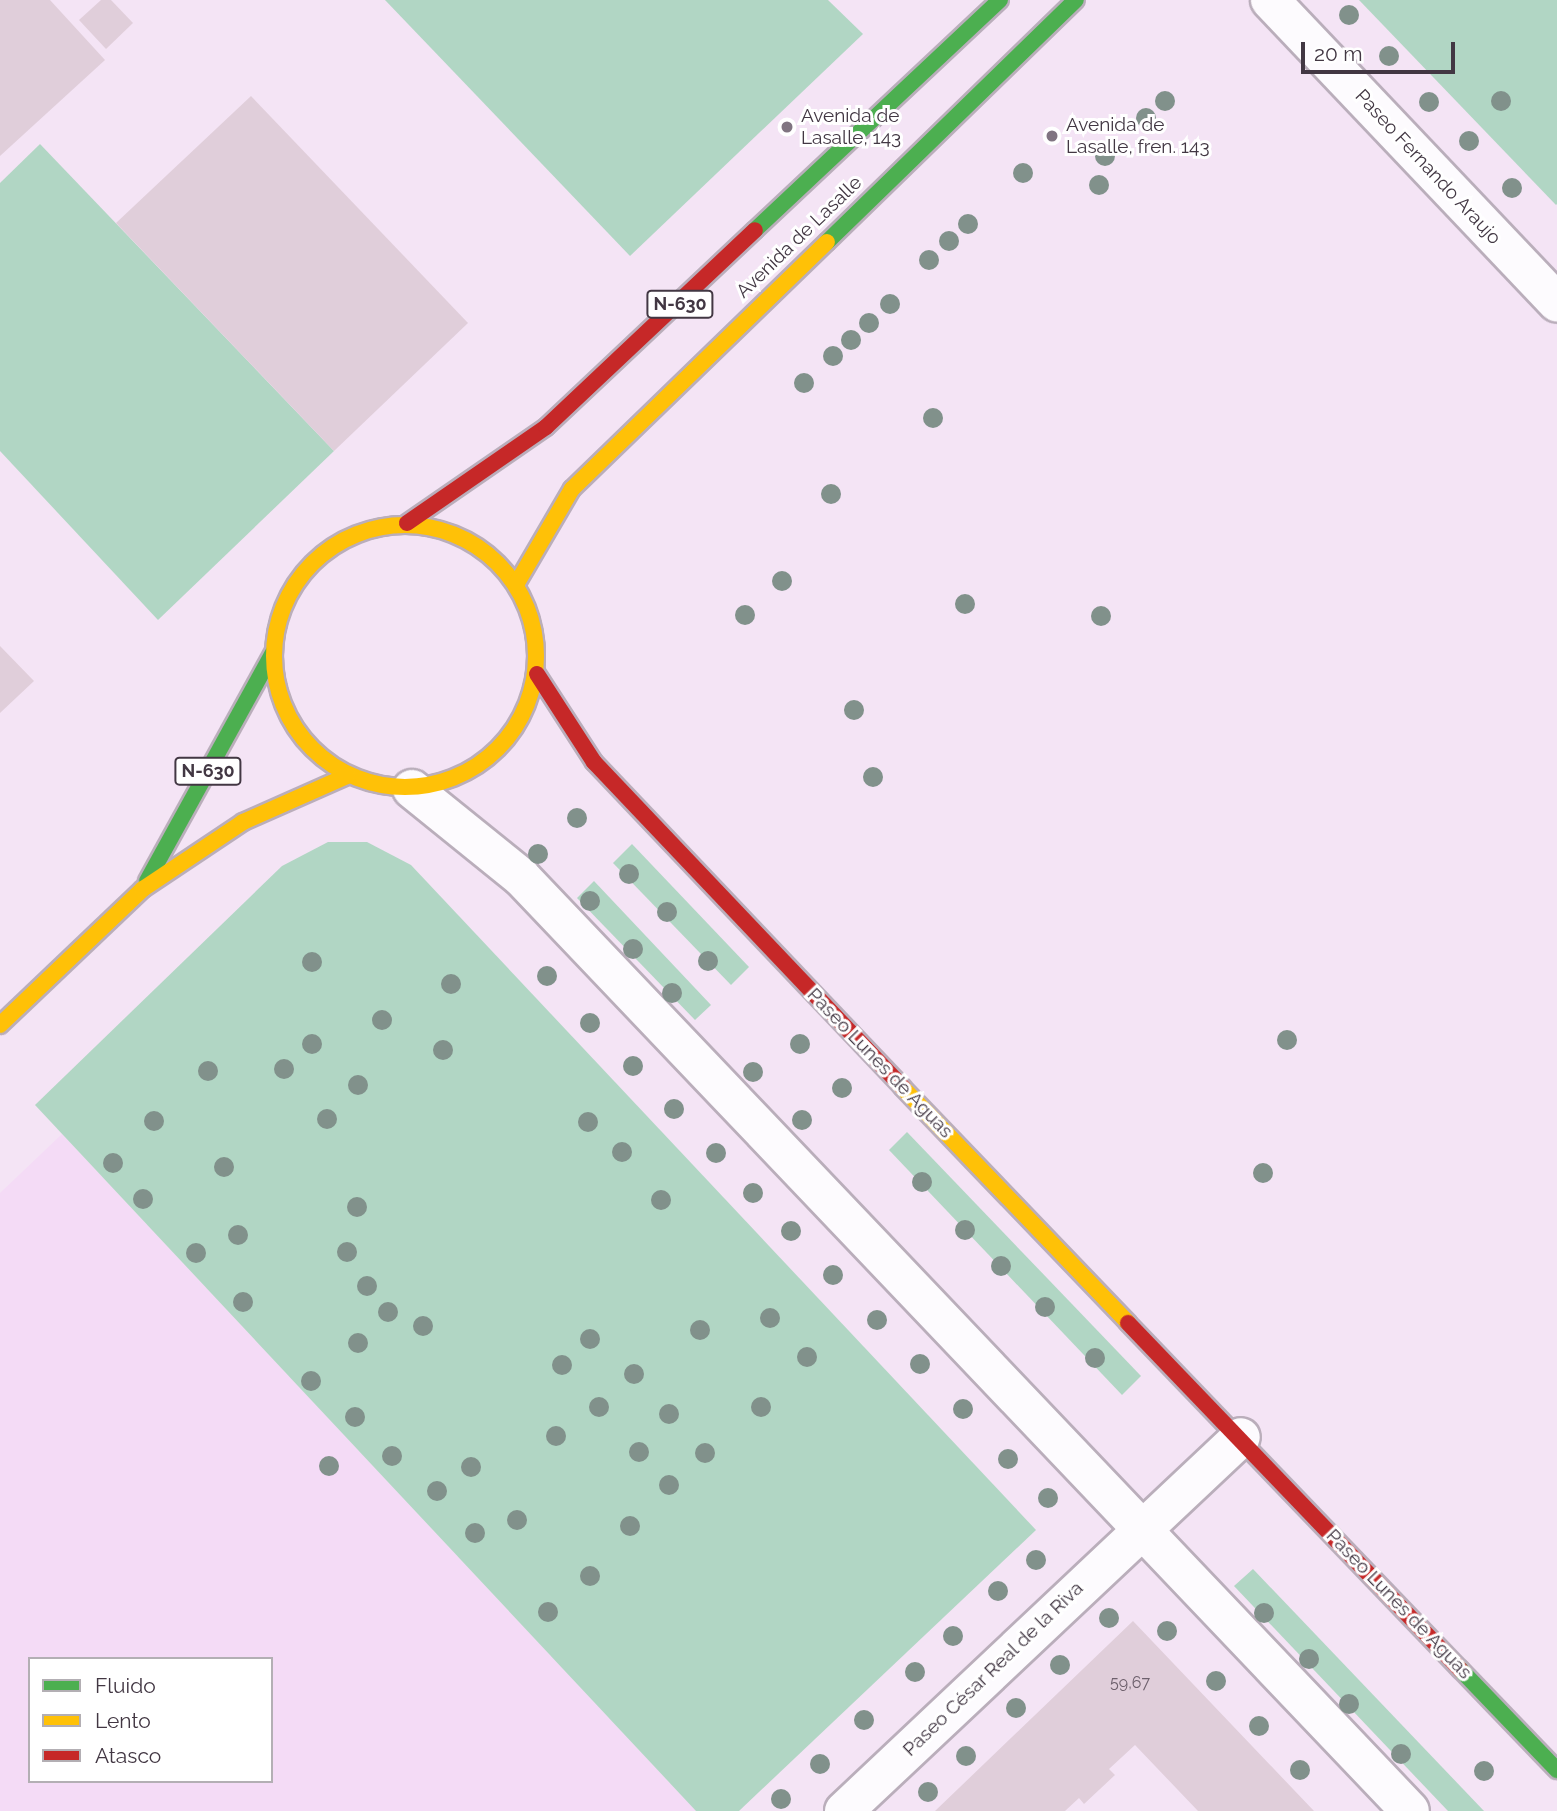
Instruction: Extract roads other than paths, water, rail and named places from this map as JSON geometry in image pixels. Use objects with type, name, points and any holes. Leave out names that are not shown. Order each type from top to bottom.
[{"type":"main road","name":"Avenida de Lasalle","points":[[407,523],[546,427],[1000,0]]},
{"type":"main road","name":"Avenida de Lasalle","points":[[517,583],[572,489],[1076,0]]},
{"type":"main road","name":"N-630","points":[[407,523],[470,540],[517,583],[538,643],[537,674],[516,731],[470,772],[412,789],[379,787],[347,776],[307,745],[280,702],[273,653],[280,612],[300,576],[330,547],[367,530],[407,523]]},
{"type":"main road","name":"N-630","points":[[143,889],[273,653]]},
{"type":"main road","name":"Paseo Lunes de Aguas","points":[[537,674],[594,762],[641,815],[1241,1437],[1557,1770]]},
{"type":"main road","name":"N-630","points":[[0,1025],[143,889],[243,822],[347,776]]},
{"type":"street","name":"Paseo Fernando Araujo","points":[[1270,0],[1556,299]]},
{"type":"street","points":[[412,789],[521,877],[1410,1811]]},
{"type":"street","points":[[1142,1527],[1241,1437]]},
{"type":"street","name":"Paseo César Real de la Riva","points":[[844,1811],[1142,1527]]},
{"type":"place","name":"Avenida de Lasalle, 143","points":[[787,127]]},
{"type":"place","name":"Avenida de Lasalle, fren. 143","points":[[1052,136]]}]
